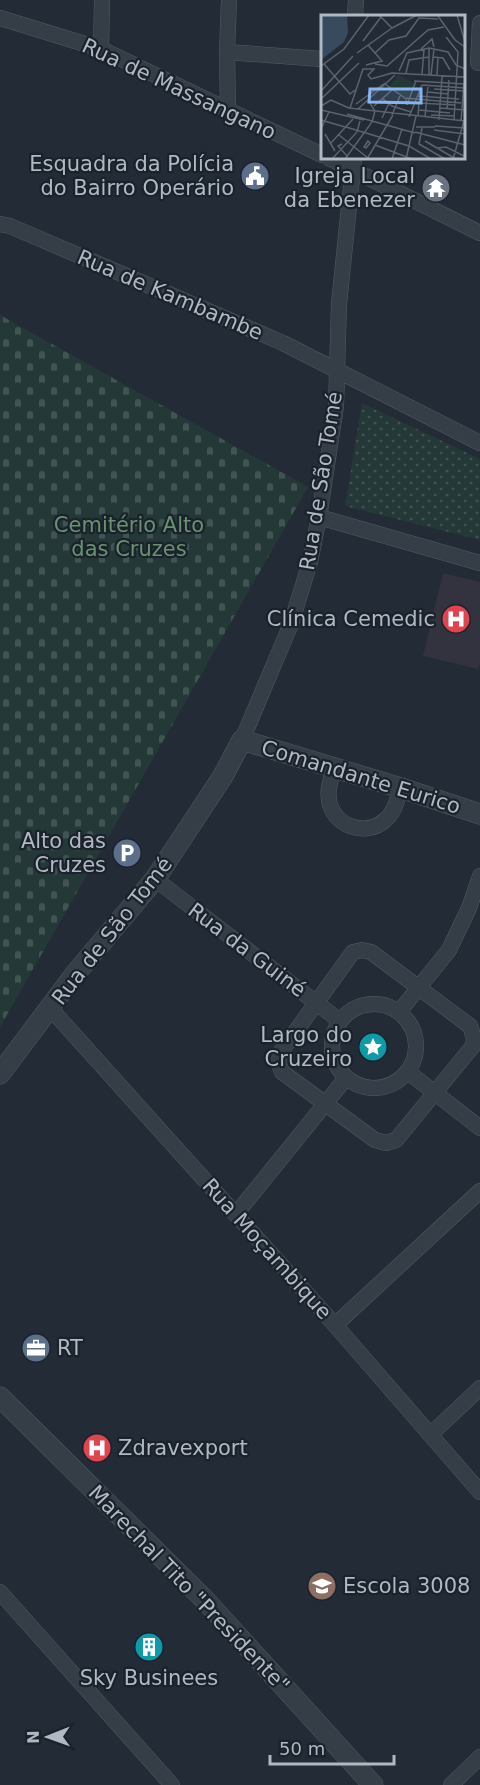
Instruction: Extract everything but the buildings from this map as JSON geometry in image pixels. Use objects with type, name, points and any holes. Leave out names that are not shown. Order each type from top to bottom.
[{"type":"street","points":[[101,49],[102,0]]},
{"type":"street","points":[[228,111],[229,0]]},
{"type":"street","points":[[355,15],[356,0]]},
{"type":"street","name":"Rua de Massangano","points":[[0,18],[101,49],[321,154]]},
{"type":"street","points":[[479,63],[480,23]]},
{"type":"street","points":[[227,52],[321,59]]},
{"type":"street","points":[[334,159],[354,163],[480,233]]},
{"type":"street","name":"Rua de São Tomé","points":[[0,1074],[75,974],[155,879],[224,776],[253,718],[291,624],[310,562],[336,406],[339,304],[354,163]]},
{"type":"street","name":"Rua de Kambambe","points":[[0,224],[10,226],[272,339],[480,443]]},
{"type":"street","points":[[319,517],[480,563]]},
{"type":"street","name":"Comandante Eurico","points":[[242,740],[480,814]]},
{"type":"street","points":[[334,767],[328,794],[330,805],[335,815],[353,828],[375,827],[384,822],[392,813],[401,788]]},
{"type":"street","points":[[399,1012],[449,950],[469,908],[480,876]]},
{"type":"street","name":"Rua da Guiné","points":[[155,879],[340,1021]]},
{"type":"street","points":[[362,950],[371,952],[418,987],[470,1026],[474,1038],[473,1046],[396,1140],[386,1143],[375,1140],[282,1072],[279,1064],[280,1053],[353,952],[362,950]]},
{"type":"street","points":[[374,1003],[387,1005],[399,1012],[408,1020],[415,1033],[417,1046],[415,1060],[408,1072],[398,1081],[385,1087],[372,1089],[358,1086],[346,1078],[335,1062],[332,1043],[334,1031],[340,1021],[350,1011],[362,1005],[374,1003]]},
{"type":"street","name":"Rua Moçambique","points":[[50,1008],[335,1325],[480,1492]]},
{"type":"street","points":[[408,1072],[480,1128]]},
{"type":"street","points":[[236,1214],[346,1078]]},
{"type":"street","points":[[335,1325],[480,1191]]},
{"type":"street","points":[[431,1434],[480,1388]]},
{"type":"street","name":"Marechal Tito \"Presidente\"","points":[[0,1397],[205,1600],[373,1785]]},
{"type":"street","points":[[0,1592],[172,1785]]},
{"type":"street","points":[[451,1785],[480,1757]]},
{"type":"shaded area","name":"Clínica Cemedic","points":[[443,573],[480,582],[480,662],[478,669],[423,656]]},
{"type":"green space","name":"Cemitério Alto das Cruzes","points":[[0,315],[308,487],[0,1027]]},
{"type":"green space","points":[[362,403],[480,459],[480,540],[345,506]]},
{"type":"place","name":"Esquadra da Polícia do Bairro Operário","points":[[255,176]]},
{"type":"place","name":"Igreja Local da Ebenezer","points":[[436,188]]},
{"type":"place","name":"Clínica Cemedic","points":[[456,619]]},
{"type":"place","name":"Alto das Cruzes","points":[[127,853]]},
{"type":"place","name":"Largo do Cruzeiro","points":[[373,1047]]},
{"type":"place","name":"RT","points":[[36,1348]]},
{"type":"place","name":"Zdravexport","points":[[97,1448]]},
{"type":"place","name":"Escola 3008","points":[[322,1586]]},
{"type":"place","name":"Sky Businees","points":[[149,1647]]}]
